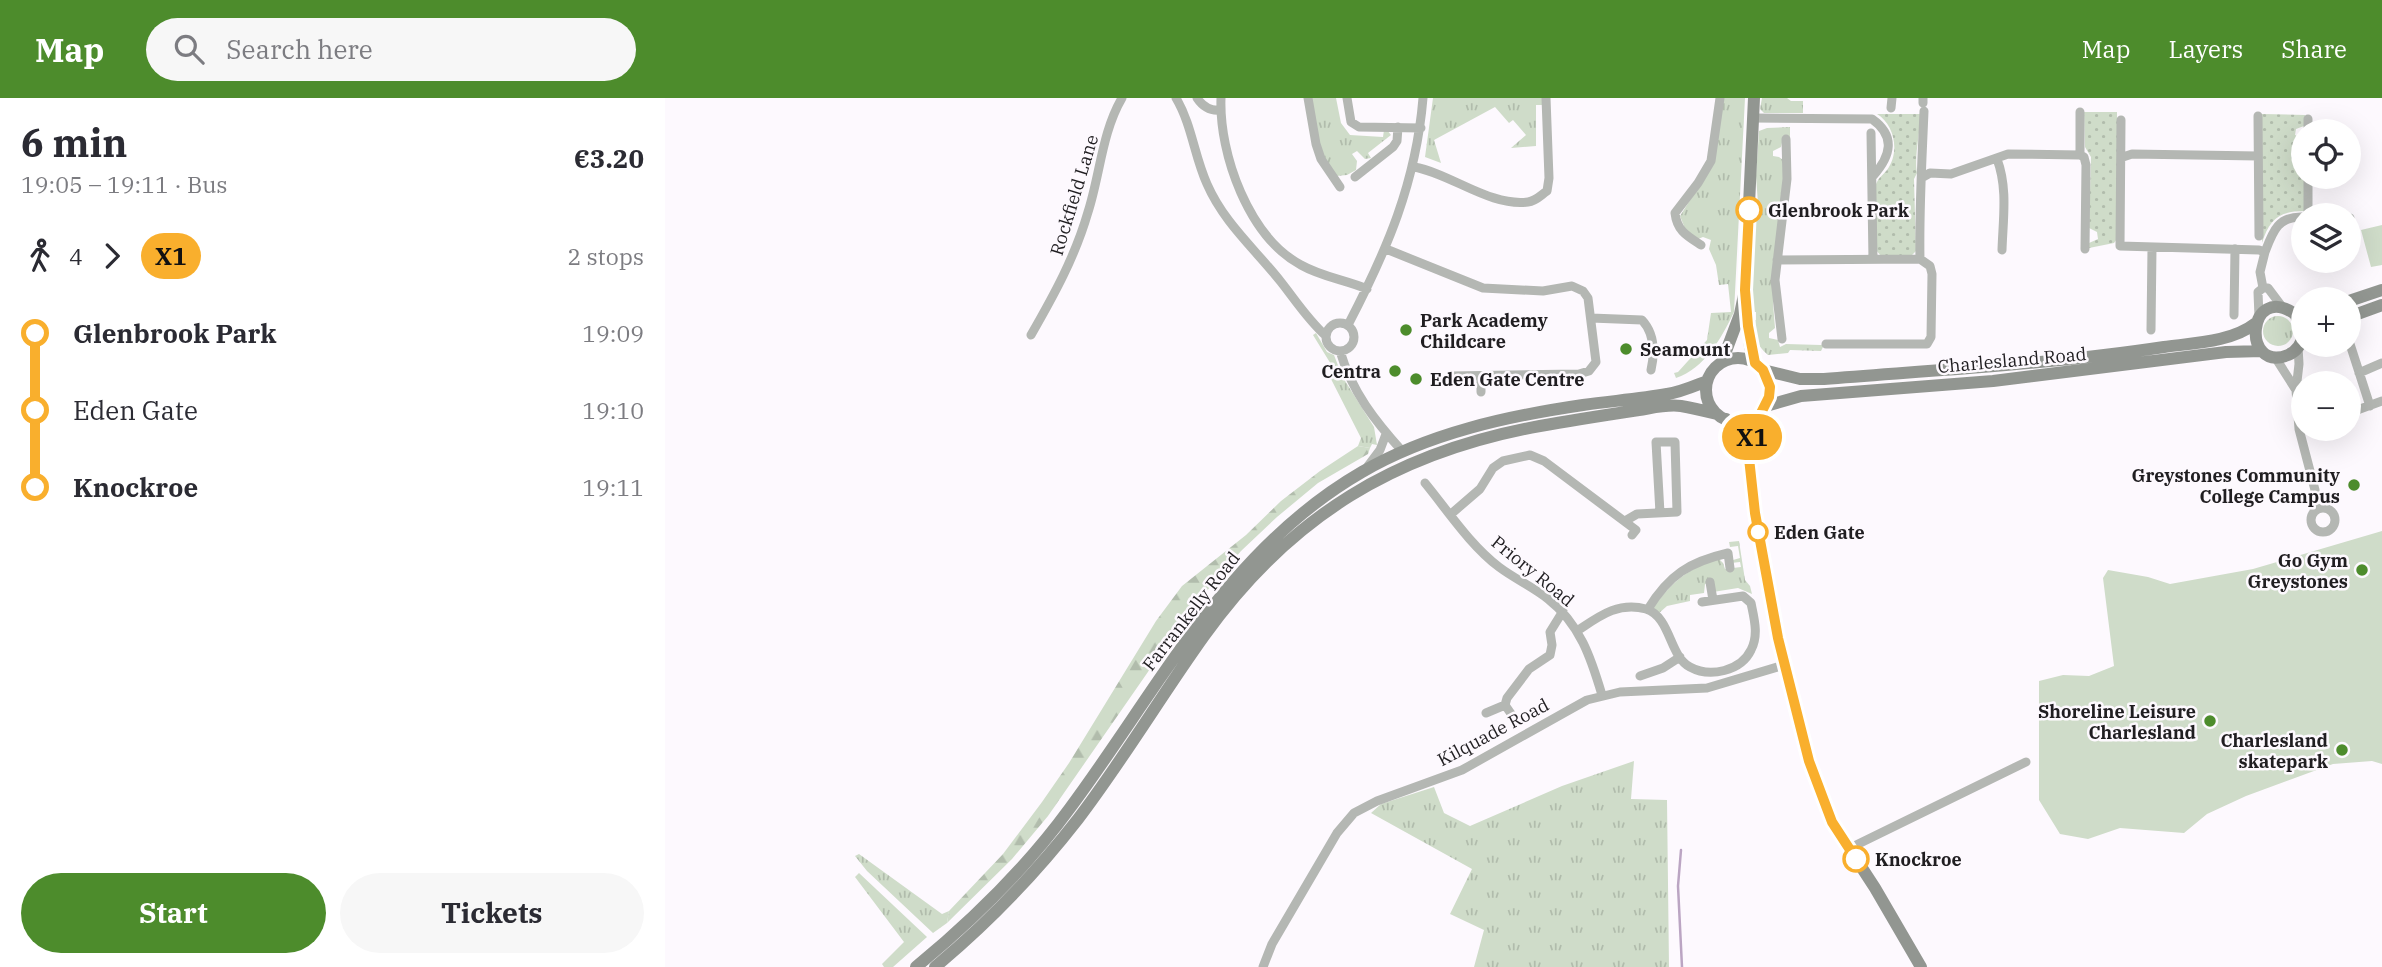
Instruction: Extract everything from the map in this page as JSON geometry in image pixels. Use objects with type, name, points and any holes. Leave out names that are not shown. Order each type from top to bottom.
[{"type":"main road","points":[[1754,98],[1745,290],[1750,346],[1770,387],[1748,449],[1761,551],[1784,665],[1820,793],[1832,822],[1875,888],[1921,967]]},
{"type":"main road","points":[[1722,362],[1740,314],[1745,290]]},
{"type":"main road","points":[[2361,297],[2382,290]]},
{"type":"main road","points":[[2361,313],[2382,305]]},
{"type":"main road","points":[[2291,309],[2270,309],[2257,320],[2255,339],[2262,351],[2275,357],[2286,356],[2291,351]]},
{"type":"main road","points":[[2285,309],[2291,313]]},
{"type":"main road","name":"Charlesland Road","points":[[1759,367],[1800,379],[1824,379],[2070,359],[2212,340],[2245,332],[2257,320]]},
{"type":"main road","name":"Charlesland Road","points":[[1763,409],[1801,396],[1993,381],[2226,352],[2262,351]]},
{"type":"main road","points":[[1748,449],[1707,399],[1707,382],[1722,362],[1739,358],[1759,367]]},
{"type":"main road","name":"Farrankelly Road","points":[[916,967],[986,905],[1061,820],[1201,619],[1229,585],[1289,524],[1363,472],[1403,452],[1440,438],[1496,421],[1582,405],[1669,394],[1707,382]]},
{"type":"main road","name":"Farrankelly Road","points":[[935,967],[1015,892],[1079,818],[1205,634],[1236,595],[1269,558],[1331,507],[1360,488],[1398,469],[1472,440],[1583,418],[1671,406],[1721,417]]},
{"type":"main road","points":[[1721,417],[1745,421],[1763,409]]},
{"type":"street","name":"Rockfield Lane","points":[[1031,335],[1074,256],[1089,210],[1104,148],[1122,98]]},
{"type":"street","points":[[1176,98],[1188,120],[1206,182],[1217,204],[1244,242],[1313,324],[1325,336],[1331,348],[1340,351],[1349,348],[1354,340],[1354,331],[1348,325],[1340,322],[1313,324]]},
{"type":"street","points":[[1198,98],[1201,104],[1212,111],[1220,110]]},
{"type":"street","points":[[1221,98],[1220,110],[1227,149],[1247,205],[1262,231],[1300,265],[1367,289]]},
{"type":"street","points":[[1308,98],[1313,132],[1321,159],[1340,187]]},
{"type":"street","points":[[1346,98],[1351,122],[1359,127],[1421,128]]},
{"type":"street","points":[[1348,325],[1386,249],[1414,167],[1423,98]]},
{"type":"street","points":[[1414,167],[1502,201],[1528,202],[1537,199],[1547,191],[1549,178],[1546,98]]},
{"type":"street","points":[[1701,245],[1683,234],[1675,213],[1711,161],[1720,98]]},
{"type":"street","points":[[1920,259],[1919,189],[1923,177],[1920,164],[1923,104]]},
{"type":"street","points":[[2080,112],[2080,155]]},
{"type":"street","points":[[2258,116],[2259,236]]},
{"type":"street","points":[[1753,118],[1872,118],[1881,125],[1887,137],[1888,152],[1883,164],[1873,176]]},
{"type":"street","points":[[2121,120],[2123,157],[2120,246],[2265,252]]},
{"type":"street","points":[[1355,177],[1393,147],[1397,141],[1398,127]]},
{"type":"street","points":[[1871,133],[1873,259]]},
{"type":"street","points":[[1782,339],[1775,280],[1787,179],[1786,139]]},
{"type":"street","points":[[1774,151],[1785,151]]},
{"type":"street","points":[[1923,177],[1930,173],[1951,174],[2007,154],[2080,155],[2084,157],[2086,165],[2089,236],[2085,249]]},
{"type":"street","points":[[2123,157],[2132,154],[2258,156]]},
{"type":"street","points":[[1997,159],[2004,187],[2002,250]]},
{"type":"street","points":[[2263,288],[2260,272],[2265,252],[2278,224],[2291,218]]},
{"type":"street","points":[[2151,330],[2152,248]]},
{"type":"street","points":[[1386,249],[1494,290],[1543,291],[1572,286],[1583,291],[1588,298],[1596,362],[1589,372],[1451,376]]},
{"type":"street","points":[[2234,314],[2235,250]]},
{"type":"street","points":[[1777,260],[1920,259],[1930,266],[1931,337],[1927,344],[1826,344]]},
{"type":"street","points":[[2257,320],[2258,292],[2263,288],[2268,288],[2285,309]]},
{"type":"street","points":[[1591,318],[1642,320],[1649,328],[1653,341],[1651,370]]},
{"type":"street","points":[[1325,336],[1332,324]]},
{"type":"street","points":[[1837,344],[1837,357]]},
{"type":"street","points":[[1340,351],[1348,377],[1386,434],[1403,452]]},
{"type":"street","points":[[2275,357],[2291,382]]},
{"type":"street","points":[[2361,372],[2382,363]]},
{"type":"street","points":[[1481,376],[1481,392]]},
{"type":"street","points":[[2361,379],[2370,406]]},
{"type":"street","points":[[2361,409],[2382,401]]},
{"type":"street","points":[[1363,472],[1375,459],[1386,434]]},
{"type":"street","points":[[2304,441],[2315,490],[2312,525],[2317,531],[2325,532],[2332,528],[2335,521],[2333,513],[2315,490]]},
{"type":"street","points":[[1625,522],[1637,514],[1660,513],[1677,512],[1675,442],[1656,442],[1660,513]]},
{"type":"street","points":[[1451,514],[1480,489],[1493,468],[1503,461],[1530,456],[1544,461],[1636,530],[1632,535]]},
{"type":"street","name":"Priory Road","points":[[1425,482],[1479,548],[1499,567],[1563,611],[1589,655],[1602,695]]},
{"type":"street","points":[[2314,511],[2327,508]]},
{"type":"street","points":[[1648,609],[1658,593],[1685,568],[1704,559],[1728,553],[1730,568]]},
{"type":"street","points":[[1710,582],[1713,600]]},
{"type":"street","points":[[1577,631],[1612,609],[1648,609],[1664,626],[1680,657],[1689,667],[1717,672],[1731,669],[1751,651],[1755,637],[1751,603],[1743,596],[1702,602]]},
{"type":"street","points":[[1514,718],[1506,705],[1507,698],[1529,670],[1550,655],[1550,632],[1563,611]]},
{"type":"street","points":[[1640,676],[1663,668],[1680,657]]},
{"type":"street","name":"Kilquade Road","points":[[1263,967],[1272,944],[1337,833],[1350,816],[1377,801],[1462,770],[1566,710],[1602,695],[1707,688],[1784,665]]},
{"type":"street","points":[[1486,713],[1506,705]]},
{"type":"street","points":[[1849,849],[2026,762]]},
{"type":"green space","points":[[1310,98],[1336,98],[1341,123],[1350,135],[1383,137],[1384,130],[1387,130],[1391,135],[1368,153],[1371,158],[1365,159],[1357,151],[1352,154],[1357,161],[1356,170],[1347,175],[1336,176],[1321,149]]},
{"type":"green space","points":[[1433,98],[1542,98],[1542,105],[1536,105],[1536,146],[1511,148],[1526,135],[1513,120],[1509,123],[1495,107],[1434,140],[1441,163],[1425,157]]},
{"type":"green space","points":[[1723,98],[1745,98],[1734,312],[1718,342],[1704,360],[1676,378],[1674,373],[1678,372],[1707,340],[1711,313],[1731,312],[1728,284],[1719,285],[1716,265],[1709,249],[1711,240],[1703,237],[1698,239],[1686,231],[1680,216],[1714,162]]},
{"type":"green space","points":[[1762,98],[1803,101],[1803,113],[1764,113],[1760,109]]},
{"type":"green space","points":[[2084,112],[2117,112],[2117,239],[2114,243],[2089,248],[2089,243],[2098,239],[2097,232],[2089,228],[2091,157],[2085,147]]},
{"type":"green space","points":[[1877,114],[1921,114],[1917,173],[1914,179],[1916,251],[1911,256],[1881,256],[1876,250],[1876,184],[1891,163],[1894,148],[1892,132]]},
{"type":"green space","points":[[2262,114],[2305,115],[2305,119],[2291,119],[2291,189],[2305,189],[2304,203],[2291,203],[2291,213],[2276,218],[2262,243]]},
{"type":"green space","points":[[1790,127],[1790,138],[1783,138],[1781,147],[1773,151],[1773,156],[1783,160],[1784,170],[1773,303],[1775,328],[1769,333],[1769,338],[1778,340],[1780,347],[1786,344],[1825,343],[1821,351],[1790,350],[1788,353],[1768,355],[1756,339],[1753,320],[1756,320],[1756,312],[1752,312],[1759,131]]},
{"type":"green space","points":[[2382,225],[2382,265],[2371,267],[2361,230]]},
{"type":"green space","points":[[2278,316],[2289,320],[2289,342],[2278,346],[2267,342],[2263,331],[2267,320]]},
{"type":"green space","points":[[1316,333],[1327,352],[1334,355],[1342,376],[1374,427],[1377,445],[1372,444],[1370,448],[1358,446],[1361,438],[1331,379],[1337,374],[1313,335]]},
{"type":"green space","points":[[1358,446],[1370,448],[1368,454],[1318,483],[1241,551],[1193,607],[1048,816],[1012,859],[947,923],[949,911],[1003,854],[1042,802],[1156,621],[1182,586],[1246,535],[1281,501]]},
{"type":"green space","name":"Shoreline Leisure Charlesland","points":[[2382,531],[2382,764],[2372,761],[2333,764],[2246,796],[2207,814],[2184,833],[2120,828],[2088,839],[2060,834],[2039,800],[2039,681],[2063,675],[2089,676],[2114,666],[2103,578],[2108,570],[2170,584],[2253,569]]},
{"type":"green space","points":[[1739,541],[1745,580],[1752,594],[1738,588],[1713,592],[1712,583],[1705,584],[1704,593],[1690,595],[1690,601],[1667,606],[1658,614],[1653,607],[1674,583],[1689,572],[1719,559],[1725,569],[1741,567],[1740,562],[1731,563],[1740,558],[1738,546],[1730,547],[1729,542]]},
{"type":"green space","points":[[1634,761],[1631,799],[1667,800],[1669,967],[1474,967],[1484,930],[1450,914],[1472,869],[1371,813],[1381,804],[1434,787],[1444,813],[1470,826],[1562,786]]},
{"type":"green space","points":[[859,854],[942,914],[949,911],[947,923],[933,933],[867,871],[855,856]]},
{"type":"green space","points":[[859,873],[927,937],[893,967],[884,967],[882,964],[904,942],[855,877]]},
{"type":"waterway","points":[[1681,850],[1678,886],[1682,967]]},
{"type":"bus line","name":"X1","points":[[1749,210],[1745,290],[1750,346],[1755,363],[1763,370],[1770,387],[1766,406],[1748,449],[1763,564],[1784,665],[1809,761],[1832,822],[1856,859]]},
{"type":"place","name":"Glenbrook Park","points":[[1749,210]]},
{"type":"place","name":"Park Academy Childcare","points":[[1406,330]]},
{"type":"place","name":"Seamount","points":[[1626,349]]},
{"type":"place","name":"Centra","points":[[1395,371]]},
{"type":"place","name":"Eden Gate Centre","points":[[1416,379]]},
{"type":"place","name":"Greystones Community College Campus","points":[[2354,485]]},
{"type":"place","name":"Eden Gate","points":[[1758,532]]},
{"type":"place","name":"Go Gym Greystones","points":[[2362,570]]},
{"type":"place","name":"Shoreline Leisure Charlesland","points":[[2210,721]]},
{"type":"place","name":"Charlesland skatepark","points":[[2342,750]]},
{"type":"place","name":"Knockroe","points":[[1856,859]]}]
